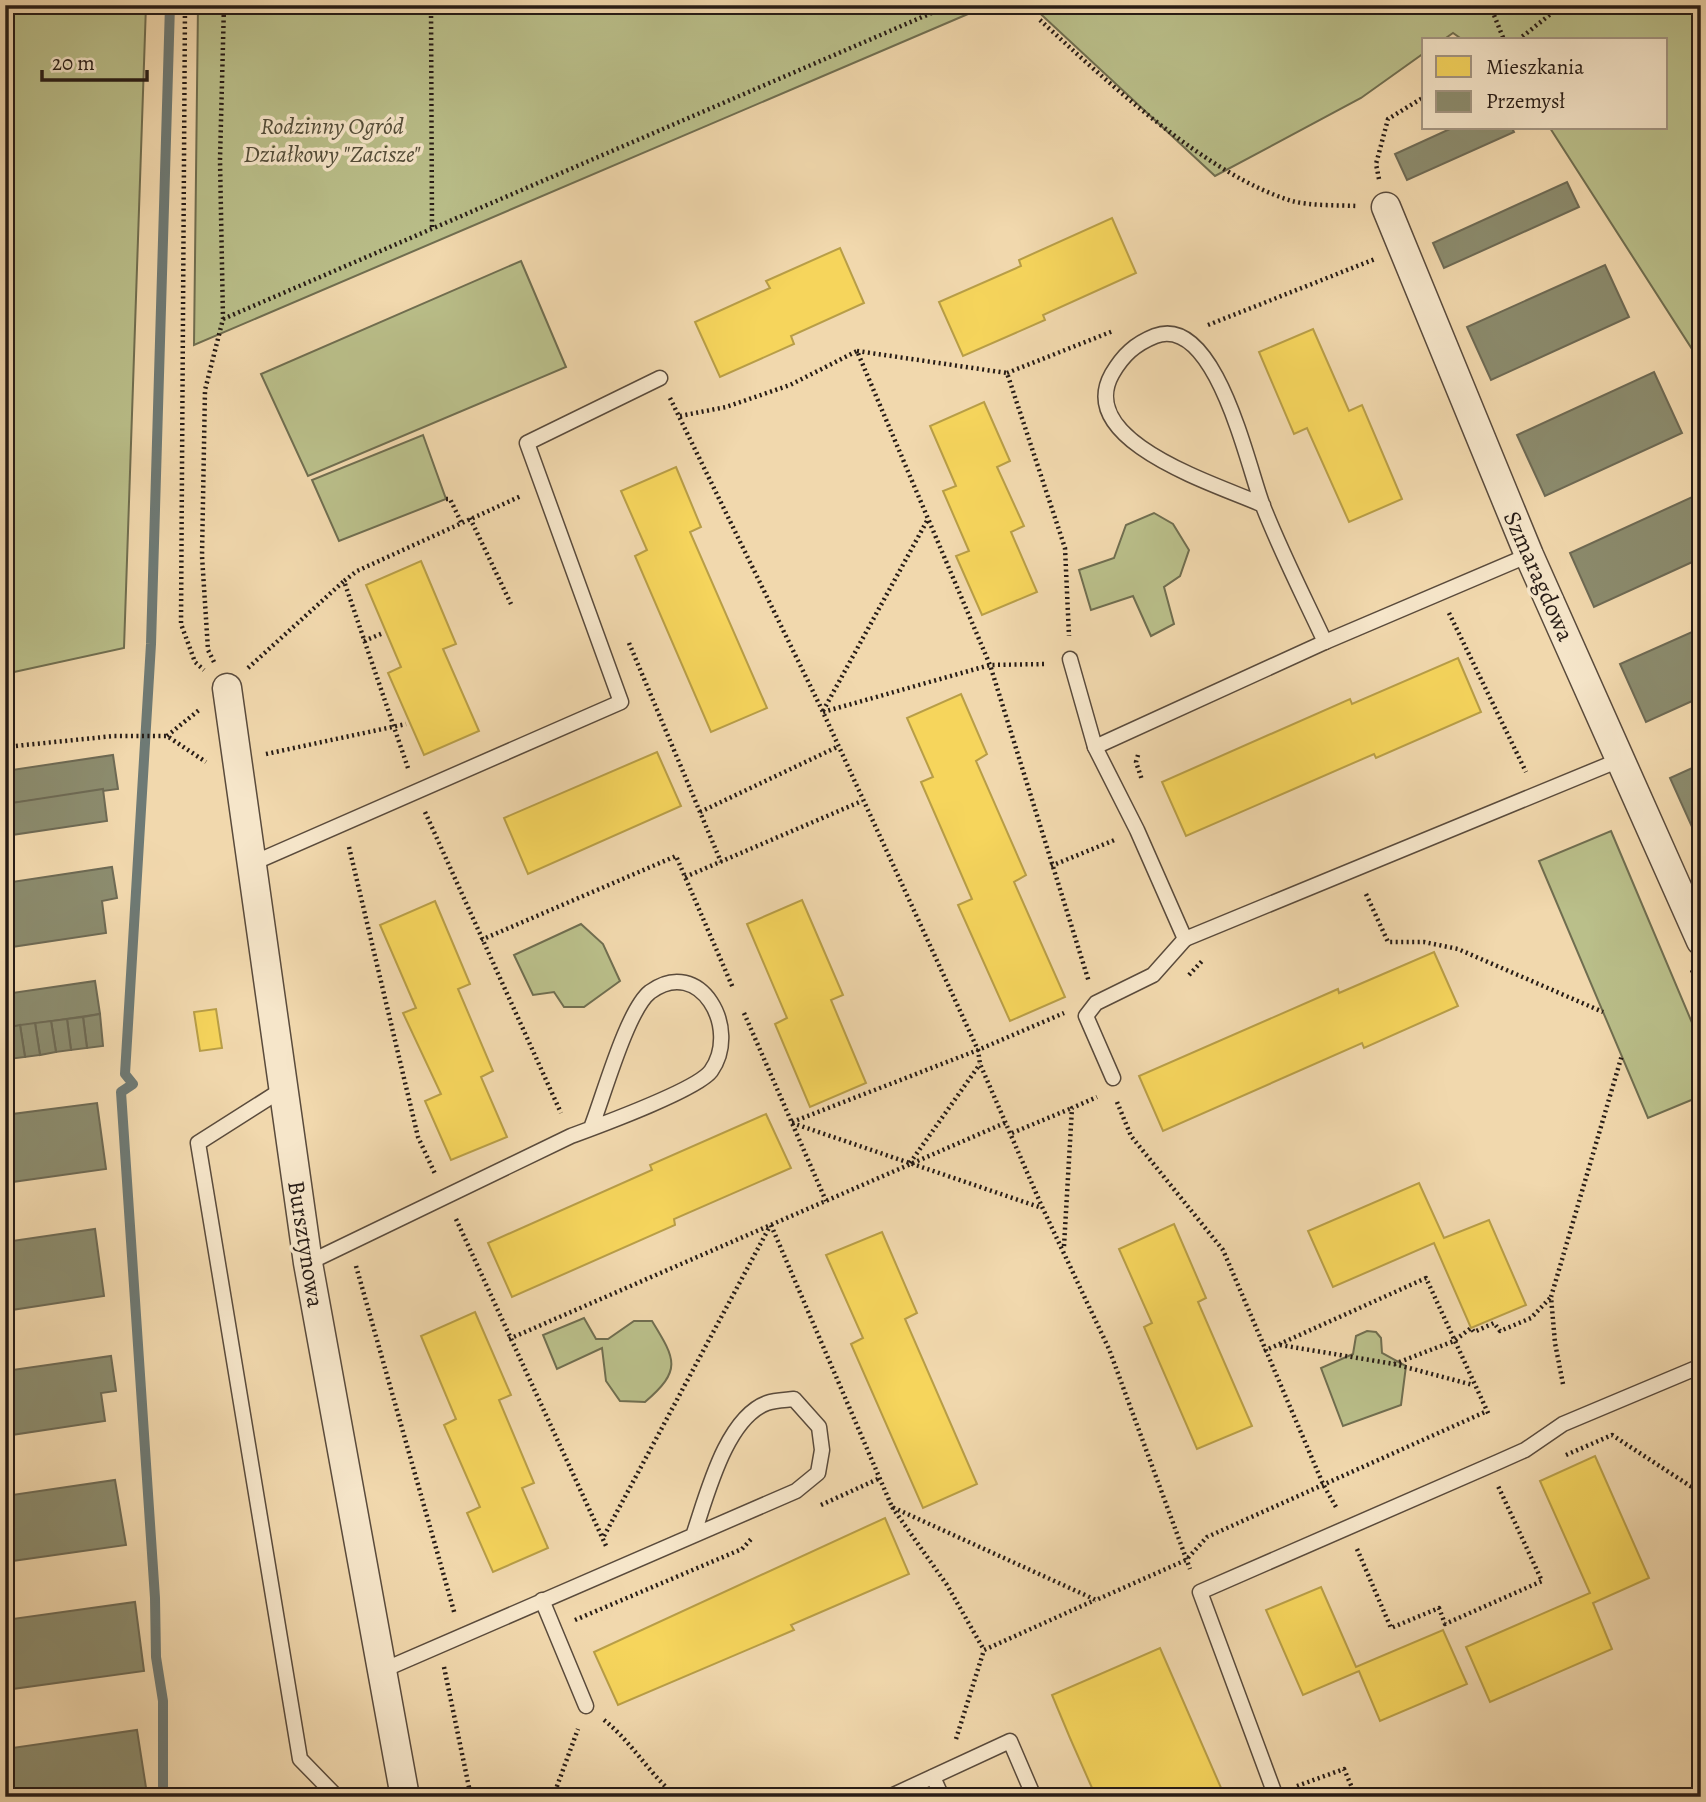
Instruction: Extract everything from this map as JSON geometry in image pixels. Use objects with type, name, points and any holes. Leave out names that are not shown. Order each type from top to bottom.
[{"type":"street","name":"Szmaragdowa","points":[[1386,207],[1529,555],[1701,941]]},
{"type":"street","name":"Bursztynowa","points":[[227,688],[308,1263],[405,1797]]},
{"type":"lane","points":[[1263,505],[1132,444],[1116,426],[1105,401],[1107,384],[1127,352],[1144,340],[1163,333],[1181,336],[1195,347],[1219,382],[1238,422],[1263,505],[1325,642]]},
{"type":"lane","points":[[251,864],[621,702],[527,443],[660,379]]},
{"type":"lane","points":[[1095,747],[1325,642],[1529,555]]},
{"type":"lane","points":[[1070,659],[1095,747],[1137,830],[1185,939]]},
{"type":"lane","points":[[1112,1084],[1086,1016],[1095,1000],[1153,975],[1185,939],[1622,759]]},
{"type":"lane","points":[[308,1263],[592,1128],[694,1084],[710,1072],[720,1050],[722,1027],[712,1000],[696,987],[673,982],[649,993],[631,1019],[592,1128]]},
{"type":"lane","points":[[283,1089],[198,1143],[300,1759],[337,1797]]},
{"type":"lane","points":[[1275,1795],[1200,1592],[1525,1450],[1563,1424],[1701,1366]]},
{"type":"lane","points":[[381,1671],[796,1491],[818,1473],[822,1450],[819,1427],[794,1399],[766,1403],[744,1419],[716,1467],[694,1533]]},
{"type":"lane","points":[[542,1600],[586,1706]]},
{"type":"lane","points":[[889,1797],[1010,1741],[1034,1797]]},
{"type":"lane","points":[[939,1774],[942,1797]]},
{"type":"path","points":[[185,5],[181,624],[195,662],[227,688]]},
{"type":"path","points":[[224,5],[220,160],[223,319],[205,390],[202,555],[208,650],[227,688]]},
{"type":"path","points":[[431,5],[432,228]]},
{"type":"path","points":[[223,319],[950,5]]},
{"type":"path","points":[[1490,5],[1503,38]]},
{"type":"path","points":[[1521,38],[1562,5],[1580,5]]},
{"type":"path","points":[[1040,20],[1084,61],[1189,145],[1236,177],[1294,201],[1386,207],[1376,164],[1388,118],[1422,98]]},
{"type":"path","points":[[1181,336],[1402,249]]},
{"type":"path","points":[[680,416],[726,407],[790,385],[857,351],[1007,373],[1122,327],[1144,340]]},
{"type":"path","points":[[857,351],[990,665],[1095,1000],[978,1050],[792,1122],[909,1165],[1043,1209]]},
{"type":"path","points":[[823,712],[990,665],[1049,664],[1070,659],[1065,548],[1007,373]]},
{"type":"path","points":[[660,379],[823,712],[978,1050],[980,1064],[1043,1209],[1109,1349],[1200,1592]]},
{"type":"path","points":[[446,499],[450,499],[461,522]]},
{"type":"path","points":[[470,518],[511,604]]},
{"type":"path","points":[[823,712],[928,518]]},
{"type":"path","points":[[227,688],[344,581]]},
{"type":"path","points":[[1437,619],[1449,613],[1536,795]]},
{"type":"path","points":[[364,641],[383,633]]},
{"type":"path","points":[[628,639],[721,862]]},
{"type":"path","points":[[236,759],[406,724]]},
{"type":"path","points":[[5,747],[114,736],[167,736]]},
{"type":"path","points":[[699,812],[837,747]]},
{"type":"path","points":[[1140,752],[1136,762],[1145,785]]},
{"type":"path","points":[[685,877],[862,801]]},
{"type":"path","points":[[1051,866],[1137,830]]},
{"type":"path","points":[[1353,898],[1378,889]]},
{"type":"path","points":[[1366,894],[1388,942],[1423,942],[1458,949],[1603,1012]]},
{"type":"path","points":[[1182,979],[1218,950],[1209,930]]},
{"type":"path","points":[[1563,1384],[1555,1343],[1551,1297],[1622,1055]]},
{"type":"path","points":[[909,1165],[980,1064]]},
{"type":"path","points":[[1012,1133],[1072,1108],[1112,1084],[1131,1136],[1223,1250],[1323,1484],[1347,1526],[1391,1628],[1439,1608],[1445,1624],[1542,1581],[1498,1486],[1509,1481]]},
{"type":"path","points":[[1063,1247],[1072,1108]]},
{"type":"path","points":[[509,1339],[1007,1122]]},
{"type":"path","points":[[771,1225],[892,1507],[947,1585],[984,1650]]},
{"type":"path","points":[[603,1537],[771,1225]]},
{"type":"path","points":[[350,1242],[461,1636]]},
{"type":"path","points":[[939,1774],[984,1650],[1186,1560],[1207,1537],[1487,1414],[1426,1278],[1264,1351]]},
{"type":"path","points":[[1394,1364],[1454,1341],[1471,1328],[1474,1332],[1494,1323],[1500,1332],[1531,1318],[1551,1297]]},
{"type":"path","points":[[1279,1344],[1394,1364],[1474,1385]]},
{"type":"path","points":[[1563,1456],[1612,1435],[1701,1493]]},
{"type":"path","points":[[810,1510],[878,1479]]},
{"type":"path","points":[[892,1507],[1096,1600]]},
{"type":"path","points":[[554,1628],[742,1549],[765,1531]]},
{"type":"path","points":[[440,1645],[471,1797]]},
{"type":"path","points":[[444,1669],[457,1665]]},
{"type":"path","points":[[553,1797],[586,1706],[617,1730],[654,1778],[677,1797]]},
{"type":"path","points":[[1275,1795],[1343,1769],[1356,1797]]},
{"type":"green space","points":[[5,5],[146,5],[124,648],[5,674]]},
{"type":"green space","name":"Rodzinny Ogród Działkowy \"Zacisze\"","points":[[198,5],[989,5],[194,345]]},
{"type":"green space","points":[[1031,5],[1701,5],[1701,363],[1551,130],[1668,130],[1668,38],[1460,38],[1453,33],[1446,38],[1422,38],[1422,54],[1361,98],[1215,176]]},
{"type":"green space","points":[[521,261],[566,367],[308,476],[261,374]]},
{"type":"green space","points":[[423,435],[446,499],[339,541],[312,480]]},
{"type":"green space","points":[[1154,513],[1173,524],[1189,550],[1180,576],[1164,587],[1174,624],[1151,636],[1133,596],[1091,610],[1079,570],[1114,558],[1126,525]]},
{"type":"green space","points":[[1611,831],[1701,1044],[1701,1096],[1648,1118],[1539,861]]},
{"type":"green space","points":[[581,924],[603,944],[620,981],[584,1007],[564,1007],[554,992],[533,995],[514,955]]},
{"type":"green space","points":[[584,1318],[596,1339],[608,1339],[634,1321],[652,1321],[670,1355],[671,1364],[665,1381],[645,1402],[620,1401],[606,1381],[602,1348],[557,1369],[543,1335]]},
{"type":"green space","points":[[1367,1331],[1376,1332],[1381,1338],[1382,1353],[1406,1366],[1401,1405],[1343,1426],[1321,1368],[1353,1354],[1356,1336]]},
{"type":"building: Mieszkania","points":[[1112,218],[1136,273],[1043,315],[1045,320],[963,356],[939,302],[1021,266],[1019,260]]},
{"type":"building: Mieszkania","points":[[840,248],[864,303],[791,336],[794,344],[720,377],[695,322],[770,288],[766,281]]},
{"type":"building: Mieszkania","points":[[1313,329],[1349,411],[1362,405],[1402,499],[1349,522],[1307,428],[1294,434],[1259,352]]},
{"type":"building: Mieszkania","points":[[984,402],[1010,461],[997,467],[1024,526],[1011,532],[1037,592],[982,615],[956,556],[969,551],[943,491],[956,486],[930,426]]},
{"type":"building: Mieszkania","points":[[676,467],[701,527],[690,532],[767,708],[711,732],[635,556],[647,550],[621,491]]},
{"type":"building: Mieszkania","points":[[421,561],[456,644],[443,649],[479,731],[424,755],[388,673],[401,667],[366,585]]},
{"type":"building: Mieszkania","points":[[1458,658],[1481,712],[1376,758],[1374,754],[1186,836],[1162,782],[1350,699],[1352,704]]},
{"type":"building: Mieszkania","points":[[961,694],[987,754],[976,761],[1026,875],[1014,882],[1065,997],[1010,1021],[958,905],[972,899],[921,782],[933,777],[907,718]]},
{"type":"building: Mieszkania","points":[[657,752],[681,806],[528,874],[504,818]]},
{"type":"building: Mieszkania","points":[[802,900],[843,995],[831,1000],[866,1083],[810,1107],[775,1024],[787,1018],[747,924]]},
{"type":"building: Mieszkania","points":[[435,901],[470,984],[458,989],[493,1071],[481,1077],[507,1137],[451,1160],[425,1101],[441,1094],[403,1013],[416,1008],[380,925]]},
{"type":"building: Mieszkania","points":[[1434,952],[1458,1006],[1364,1048],[1362,1043],[1163,1131],[1139,1076],[1338,989],[1339,993]]},
{"type":"building: Mieszkania","points":[[216,1009],[222,1048],[200,1051],[194,1012]]},
{"type":"building: Mieszkania","points":[[766,1114],[791,1168],[674,1219],[675,1225],[512,1297],[488,1243],[652,1170],[650,1165]]},
{"type":"building: Mieszkania","points":[[1419,1183],[1444,1238],[1489,1220],[1526,1305],[1471,1328],[1434,1243],[1333,1287],[1308,1231]]},
{"type":"building: Mieszkania","points":[[1174,1224],[1206,1298],[1198,1302],[1252,1426],[1197,1449],[1144,1327],[1152,1323],[1119,1249]]},
{"type":"building: Mieszkania","points":[[882,1232],[917,1313],[905,1319],[977,1484],[923,1508],[851,1344],[863,1338],[826,1255]]},
{"type":"building: Mieszkania","points":[[475,1312],[511,1395],[499,1400],[534,1483],[522,1488],[548,1548],[493,1572],[467,1513],[480,1507],[444,1425],[456,1419],[421,1336]]},
{"type":"building: Mieszkania","points":[[1595,1456],[1649,1578],[1593,1603],[1612,1649],[1490,1702],[1466,1647],[1590,1593],[1540,1481]]},
{"type":"building: Mieszkania","points":[[885,1518],[909,1574],[791,1625],[794,1630],[618,1705],[594,1652]]},
{"type":"building: Mieszkania","points":[[1321,1587],[1356,1667],[1443,1630],[1467,1684],[1380,1721],[1359,1671],[1303,1695],[1266,1610]]},
{"type":"building: Mieszkania","points":[[1160,1648],[1225,1797],[1096,1797],[1070,1738],[1052,1695]]},
{"type":"building: Przemysł","points":[[1448,130],[1514,132],[1407,180],[1395,154]]},
{"type":"building: Przemysł","points":[[1567,182],[1579,207],[1444,268],[1433,243]]},
{"type":"building: Przemysł","points":[[1605,265],[1629,317],[1491,380],[1467,327]]},
{"type":"building: Przemysł","points":[[1654,372],[1682,433],[1545,496],[1517,435]]},
{"type":"building: Przemysł","points":[[1701,493],[1701,558],[1594,607],[1570,553]]},
{"type":"building: Przemysł","points":[[1701,628],[1701,697],[1646,722],[1620,664]]},
{"type":"building: Przemysł","points":[[113,755],[118,789],[5,804],[5,771]]},
{"type":"building: Przemysł","points":[[1701,764],[1701,836],[1697,838],[1670,778]]},
{"type":"building: Przemysł","points":[[103,789],[107,821],[5,836],[5,804]]},
{"type":"building: Przemysł","points":[[112,867],[117,898],[102,901],[106,933],[5,948],[5,883]]},
{"type":"building: Przemysł","points":[[95,981],[100,1014],[5,1028],[5,994]]},
{"type":"building: Przemysł","points":[[100,1014],[103,1046],[87,1048],[83,1017]]},
{"type":"building: Przemysł","points":[[83,1017],[87,1048],[71,1050],[67,1019]]},
{"type":"building: Przemysł","points":[[67,1019],[71,1050],[56,1052],[51,1021]]},
{"type":"building: Przemysł","points":[[51,1021],[56,1052],[40,1055],[35,1023]]},
{"type":"building: Przemysł","points":[[35,1023],[40,1055],[25,1057],[20,1025]]},
{"type":"building: Przemysł","points":[[20,1025],[25,1057],[9,1059],[5,1028]]},
{"type":"building: Przemysł","points":[[97,1103],[106,1169],[5,1183],[5,1115]]},
{"type":"building: Przemysł","points":[[95,1229],[104,1296],[5,1311],[5,1242]]},
{"type":"building: Przemysł","points":[[111,1356],[116,1391],[101,1393],[105,1421],[5,1436],[5,1371]]},
{"type":"building: Przemysł","points":[[115,1480],[126,1545],[5,1562],[5,1496]]},
{"type":"building: Przemysł","points":[[135,1602],[144,1671],[5,1690],[5,1620]]},
{"type":"building: Przemysł","points":[[137,1730],[147,1794],[5,1797],[5,1749]]},
{"type":"waterway","points":[[163,1797],[163,1701],[156,1657],[155,1598],[121,1092],[133,1084],[125,1074],[151,644],[170,5]]}]
